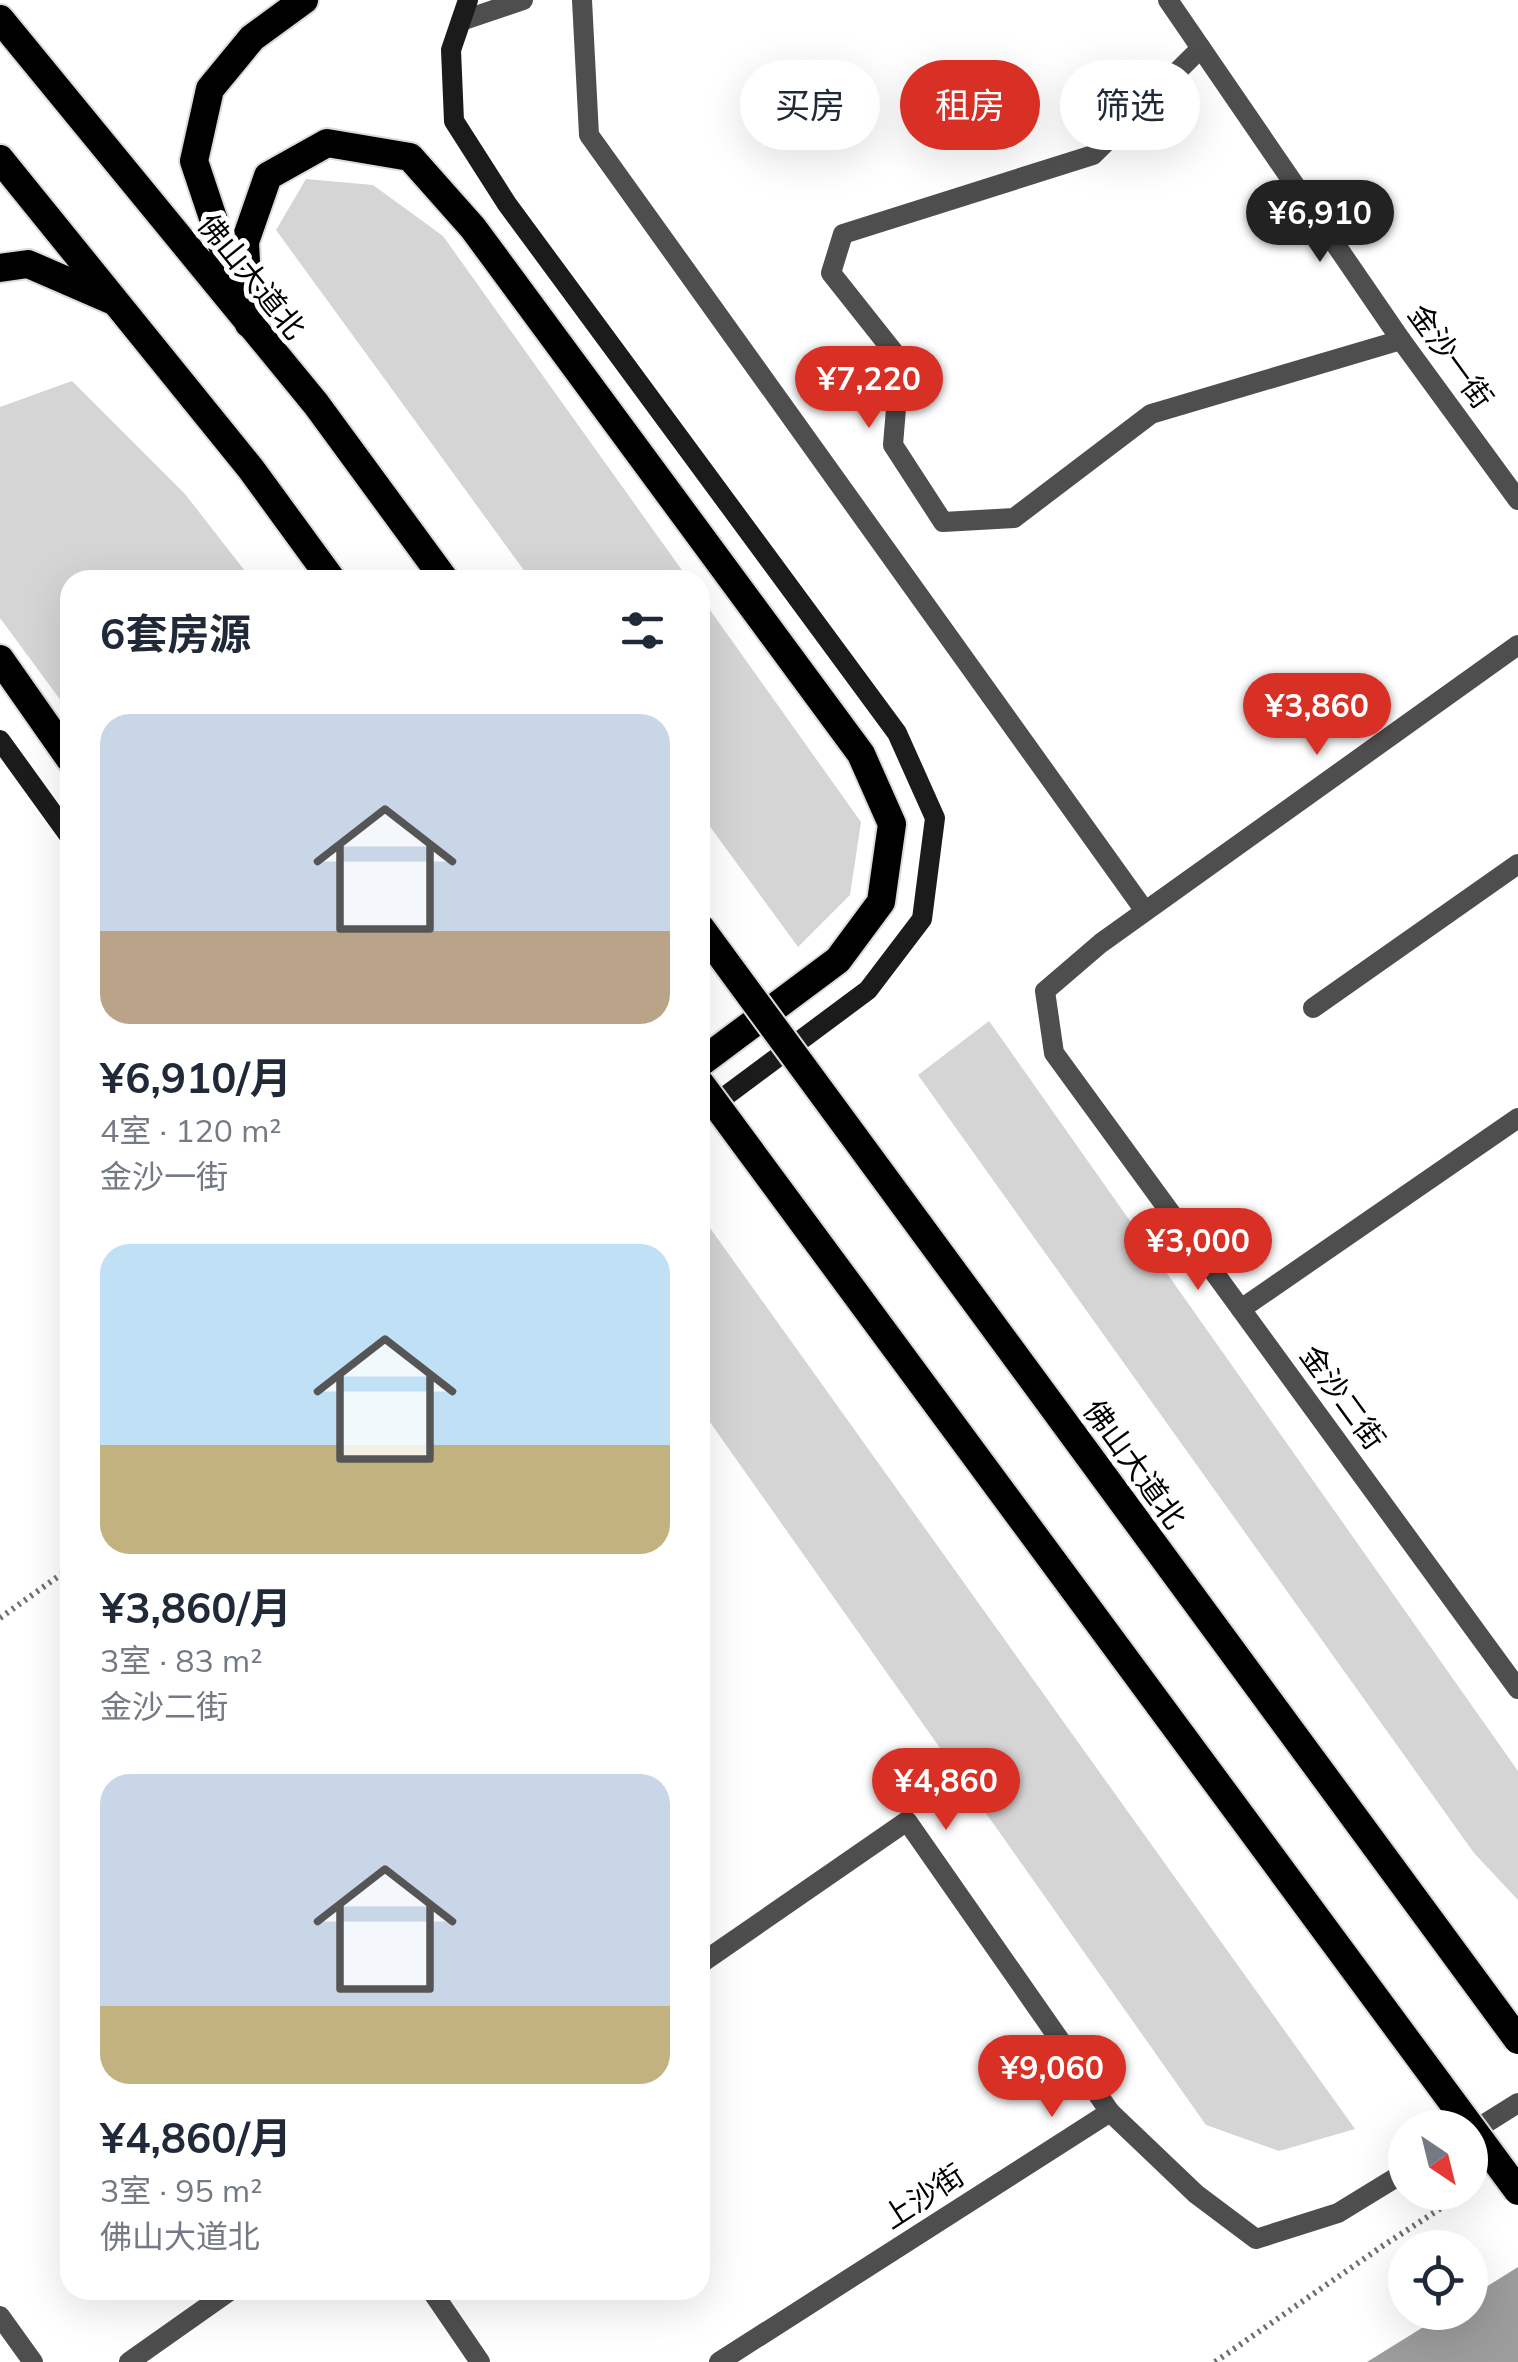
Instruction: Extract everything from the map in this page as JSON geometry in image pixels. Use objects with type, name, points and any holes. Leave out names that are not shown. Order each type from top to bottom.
[{"type":"highway","points":[[249,324],[194,160],[210,89],[252,38],[304,0]]},
{"type":"highway","name":"佛山大道北","points":[[0,18],[316,404],[438,570]]},
{"type":"highway","points":[[249,324],[245,242],[268,176],[327,142],[410,157],[472,228],[861,754],[892,824],[881,902],[838,960],[710,1056]]},
{"type":"highway","points":[[0,160],[251,469],[325,570]]},
{"type":"highway","points":[[0,268],[28,264],[115,302]]},
{"type":"highway","points":[[0,659],[60,745]]},
{"type":"highway","name":"佛山大道北","points":[[710,941],[1518,2040]]},
{"type":"highway","points":[[710,1097],[1518,2191]]},
{"type":"main road","points":[[468,0],[451,50],[454,121],[507,204],[897,733],[935,818],[922,919],[868,990],[710,1108]]},
{"type":"main road","points":[[0,740],[60,823]]},
{"type":"street","points":[[461,22],[523,0]]},
{"type":"street","points":[[582,0],[589,134],[1145,912],[1518,646]]},
{"type":"street","name":"金沙一街","points":[[1168,0],[1401,340],[1516,494]]},
{"type":"street","points":[[1201,48],[1093,155],[843,234],[831,273],[900,360],[893,445],[943,522],[1014,518],[1151,414],[1401,340]]},
{"type":"street","points":[[1312,1008],[1518,864]]},
{"type":"street","name":"金沙二街","points":[[1145,912],[1045,991],[1054,1053],[1514,1676]]},
{"type":"street","points":[[1241,1308],[1518,1118]]},
{"type":"street","points":[[710,1957],[907,1820],[1110,2112],[1196,2194],[1256,2240],[1338,2213],[1388,2182]]},
{"type":"street","points":[[1488,2121],[1518,2103]]},
{"type":"street","name":"上沙街","points":[[720,2362],[1110,2112]]},
{"type":"street","points":[[128,2362],[218,2300]]},
{"type":"street","points":[[439,2300],[480,2362]]},
{"type":"street","points":[[0,2316],[33,2362]]},
{"type":"path","points":[[0,1618],[60,1575]]},
{"type":"path","points":[[1215,2362],[1438,2210]]},
{"type":"shaded area","points":[[306,179],[373,185],[443,236],[682,570],[524,570],[276,230]]},
{"type":"shaded area","points":[[72,381],[185,494],[244,570],[60,570],[60,699],[0,618],[0,407]]},
{"type":"shaded area","points":[[710,610],[861,822],[850,895],[798,947],[710,827]]},
{"type":"shaded area","points":[[989,1021],[1518,1771],[1518,1900],[1474,1853],[918,1075]]},
{"type":"shaded area","points":[[710,1228],[1355,2129],[1279,2151],[1206,2125],[710,1422]]},
{"type":"shaded area","points":[[1518,2267],[1518,2362],[1367,2362],[1419,2330],[1488,2330],[1488,2286]]}]
